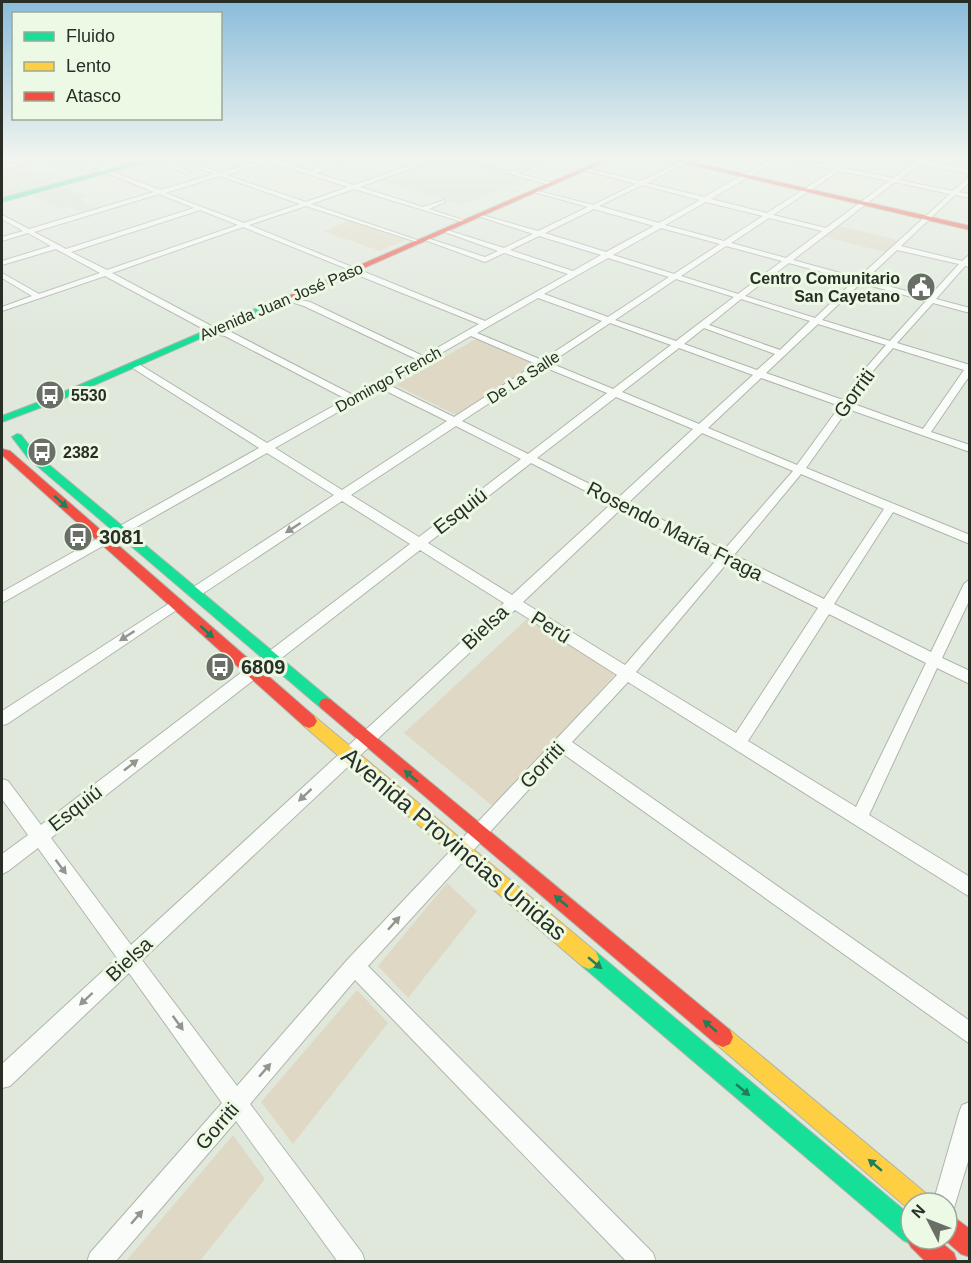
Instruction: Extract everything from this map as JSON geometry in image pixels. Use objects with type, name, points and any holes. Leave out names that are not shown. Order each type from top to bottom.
[{"type":"main road","name":"Avenida Juan José Paso","points":[[2,421],[471,219]]},
{"type":"main road","points":[[931,219],[969,228]]},
{"type":"main road","name":"Avenida Juan José Paso","points":[[2,446],[18,434],[30,418],[55,399]]},
{"type":"main road","points":[[2,421],[14,426],[18,434]]},
{"type":"main road","name":"Avenida Provincias Unidas","points":[[18,434],[32,456],[906,1191]]},
{"type":"main road","name":"Avenida Provincias Unidas","points":[[2,452],[6,453],[348,755],[899,1222]]},
{"type":"street","points":[[6,219],[214,331],[228,334],[353,399]]},
{"type":"street","points":[[2,239],[70,219]]},
{"type":"street","points":[[66,251],[166,219]]},
{"type":"street","points":[[228,219],[486,324]]},
{"type":"street","points":[[2,309],[261,219]]},
{"type":"street","points":[[355,219],[485,260],[569,219]]},
{"type":"street","points":[[454,219],[464,222]]},
{"type":"street","points":[[492,219],[969,368],[926,433]]},
{"type":"street","points":[[637,219],[969,311]]},
{"type":"street","name":"Domingo French","points":[[2,597],[671,219]]},
{"type":"street","name":"De La Salle","points":[[194,593],[762,219]]},
{"type":"street","points":[[783,219],[829,231]]},
{"type":"street","name":"Esquiú","points":[[2,865],[702,325],[845,219]]},
{"type":"street","name":"Bielsa","points":[[2,1078],[926,219]]},
{"type":"street","points":[[445,231],[574,274]]},
{"type":"street","points":[[2,263],[57,246]]},
{"type":"street","points":[[895,247],[967,262]]},
{"type":"street","name":"Gorriti","points":[[99,1262],[356,966],[626,674],[799,470],[861,379],[967,262]]},
{"type":"street","points":[[3,278],[38,296]]},
{"type":"street","points":[[538,295],[969,449]]},
{"type":"street","points":[[288,298],[307,304],[423,359]]},
{"type":"street","points":[[702,325],[781,353]]},
{"type":"street","points":[[470,333],[969,540]]},
{"type":"street","name":"Perú","points":[[134,366],[969,888]]},
{"type":"street","name":"Rosendo María Fraga","points":[[380,384],[969,678]]},
{"type":"street","points":[[738,743],[890,508]]},
{"type":"street","points":[[859,819],[969,584]]},
{"type":"street","points":[[2,719],[176,604]]},
{"type":"street","points":[[562,744],[969,1034]]},
{"type":"street","points":[[2,786],[236,1103],[347,1259]]},
{"type":"street","points":[[356,966],[644,1262]]},
{"type":"street","points":[[948,1191],[969,1113]]},
{"type":"shaded area","points":[[349,221],[405,240],[380,251],[323,231]]},
{"type":"shaded area","points":[[836,225],[902,241],[889,253],[822,236]]},
{"type":"shaded area","points":[[476,339],[536,364],[458,416],[396,385]]},
{"type":"shaded area","points":[[527,619],[616,673],[495,808],[404,733]]},
{"type":"shaded area","points":[[447,883],[477,911],[408,998],[378,966]]},
{"type":"shaded area","points":[[357,990],[388,1023],[293,1144],[261,1102]]},
{"type":"shaded area","points":[[233,1135],[265,1179],[200,1261],[126,1261]]},
{"type":"traffic: fast","points":[[2,419],[55,399],[279,302]]},
{"type":"traffic: fast","points":[[17,437],[32,456],[326,704]]},
{"type":"traffic: fast","points":[[589,959],[899,1222]]},
{"type":"traffic: slow","points":[[309,721],[589,959]]},
{"type":"traffic: slow","points":[[723,1037],[906,1191]]},
{"type":"traffic: jam","points":[[279,302],[471,219]]},
{"type":"traffic: jam","points":[[930,219],[970,228]]},
{"type":"traffic: jam","points":[[2,452],[6,453],[309,721]]},
{"type":"traffic: jam","points":[[326,704],[723,1037]]},
{"type":"traffic: jam","points":[[959,1236],[970,1245]]},
{"type":"traffic: jam","points":[[933,1251],[945,1262]]},
{"type":"place","name":"Centro Comunitario San Cayetano","points":[[921,287]]},
{"type":"place","name":"5530","points":[[50,395]]},
{"type":"place","name":"2382","points":[[42,452]]},
{"type":"place","name":"3081","points":[[78,537]]},
{"type":"place","name":"6809","points":[[220,667]]}]
